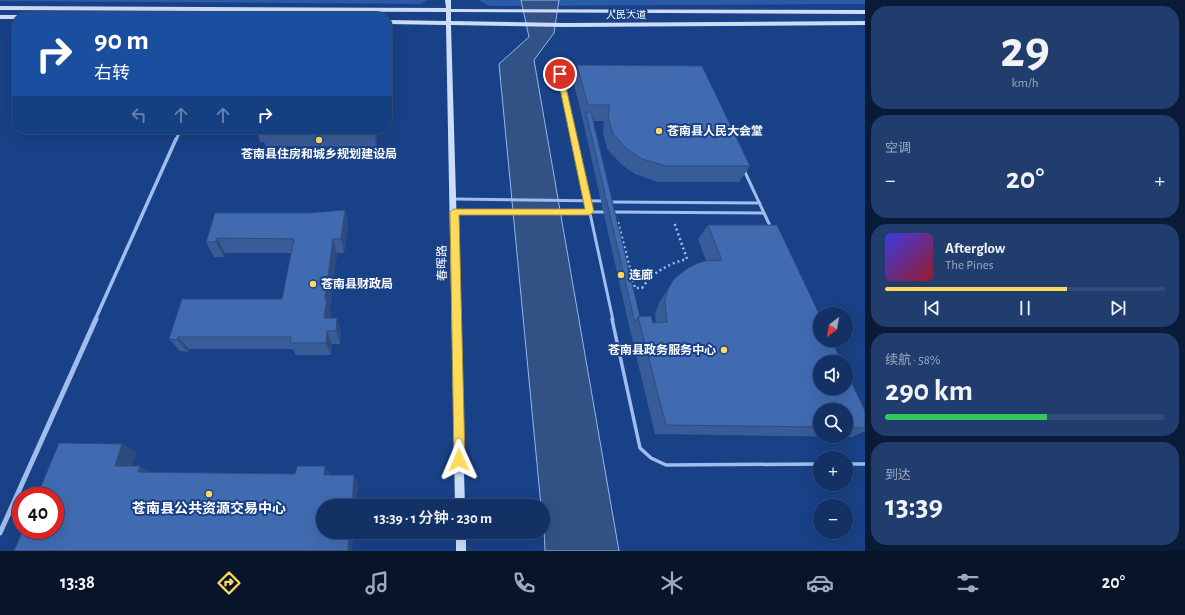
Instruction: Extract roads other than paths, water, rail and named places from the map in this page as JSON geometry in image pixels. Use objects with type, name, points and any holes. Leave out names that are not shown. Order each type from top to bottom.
[{"type":"main road","name":"春晖路","points":[[448,0],[454,199],[460,499]]},
{"type":"main road","name":"人民大道","points":[[0,8],[865,12]]},
{"type":"main road","points":[[0,16],[12,16]]},
{"type":"main road","name":"人民大道","points":[[392,22],[448,21],[572,25],[865,23]]},
{"type":"main road","points":[[461,539],[461,551]]},
{"type":"street","points":[[0,533],[179,134]]},
{"type":"lane","points":[[560,74],[640,448],[653,460],[666,465],[813,464]]},
{"type":"lane","points":[[743,167],[774,234]]},
{"type":"lane","points":[[454,199],[760,203]]},
{"type":"lane","points":[[454,212],[764,213]]},
{"type":"lane","points":[[853,464],[865,464]]},
{"type":"place","name":"苍南县人民大会堂","points":[[659,131]]},
{"type":"place","name":"苍南县住房和城乡规划建设局","points":[[319,140]]},
{"type":"place","name":"连廊","points":[[621,275]]},
{"type":"place","name":"苍南县财政局","points":[[313,284]]},
{"type":"place","name":"苍南县政务服务中心","points":[[724,350]]},
{"type":"place","name":"苍南县公共资源交易中心","points":[[209,494]]}]
